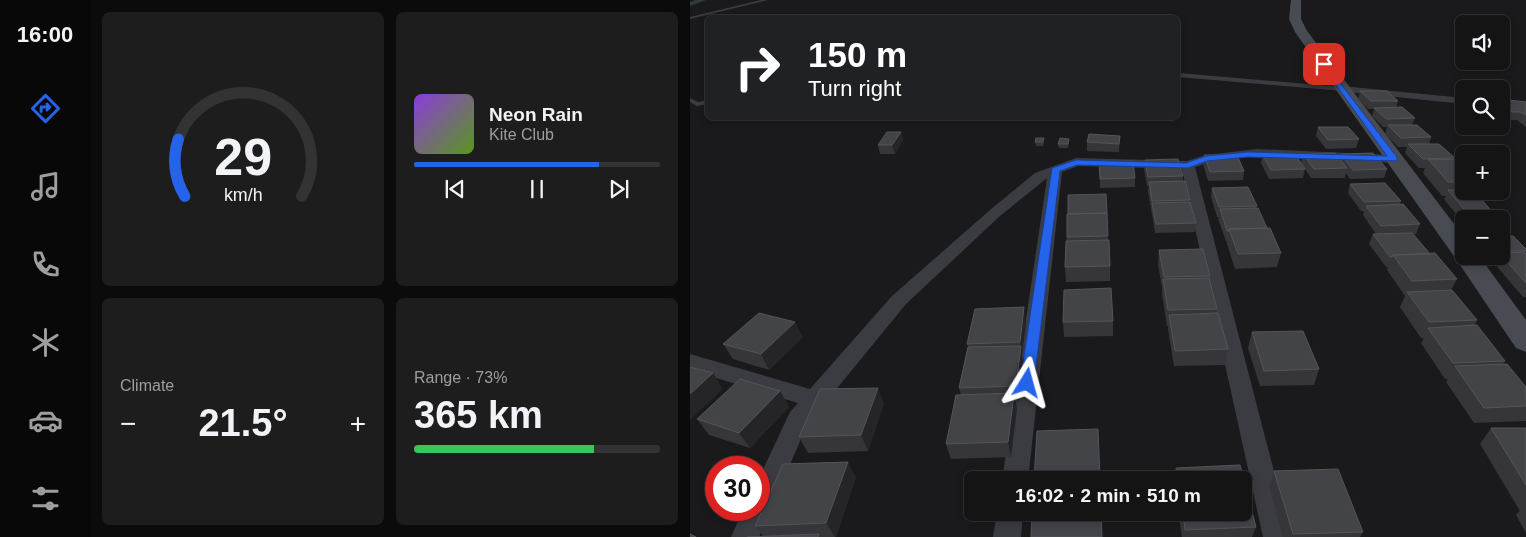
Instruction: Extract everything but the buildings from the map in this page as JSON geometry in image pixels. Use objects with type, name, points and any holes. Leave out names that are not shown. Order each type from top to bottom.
[{"type":"main road","points":[[1296,0],[1294,15],[1296,22],[1342,89],[1455,241]]},
{"type":"main road","points":[[1472,265],[1526,341]]},
{"type":"street","points":[[1342,89],[1455,100]]},
{"type":"street","points":[[770,481],[798,419],[899,300],[995,213],[1040,176],[1076,162],[1188,165],[1206,158],[1248,155],[1394,159]]},
{"type":"street","points":[[1188,165],[1277,537]]},
{"type":"street","points":[[1016,471],[1055,170]]},
{"type":"street","points":[[690,362],[815,399]]},
{"type":"street","points":[[745,537],[752,521]]},
{"type":"street","points":[[1007,537],[1009,521]]},
{"type":"lane","points":[[690,18],[766,0]]},
{"type":"lane","points":[[1180,75],[1342,89]]},
{"type":"lane","points":[[690,100],[697,104],[705,103]]},
{"type":"waterway","points":[[690,4],[703,0]]},
{"type":"route","points":[[1027,383],[1055,170],[1076,162],[1188,165],[1206,158],[1248,155],[1394,159],[1324,64]]}]
